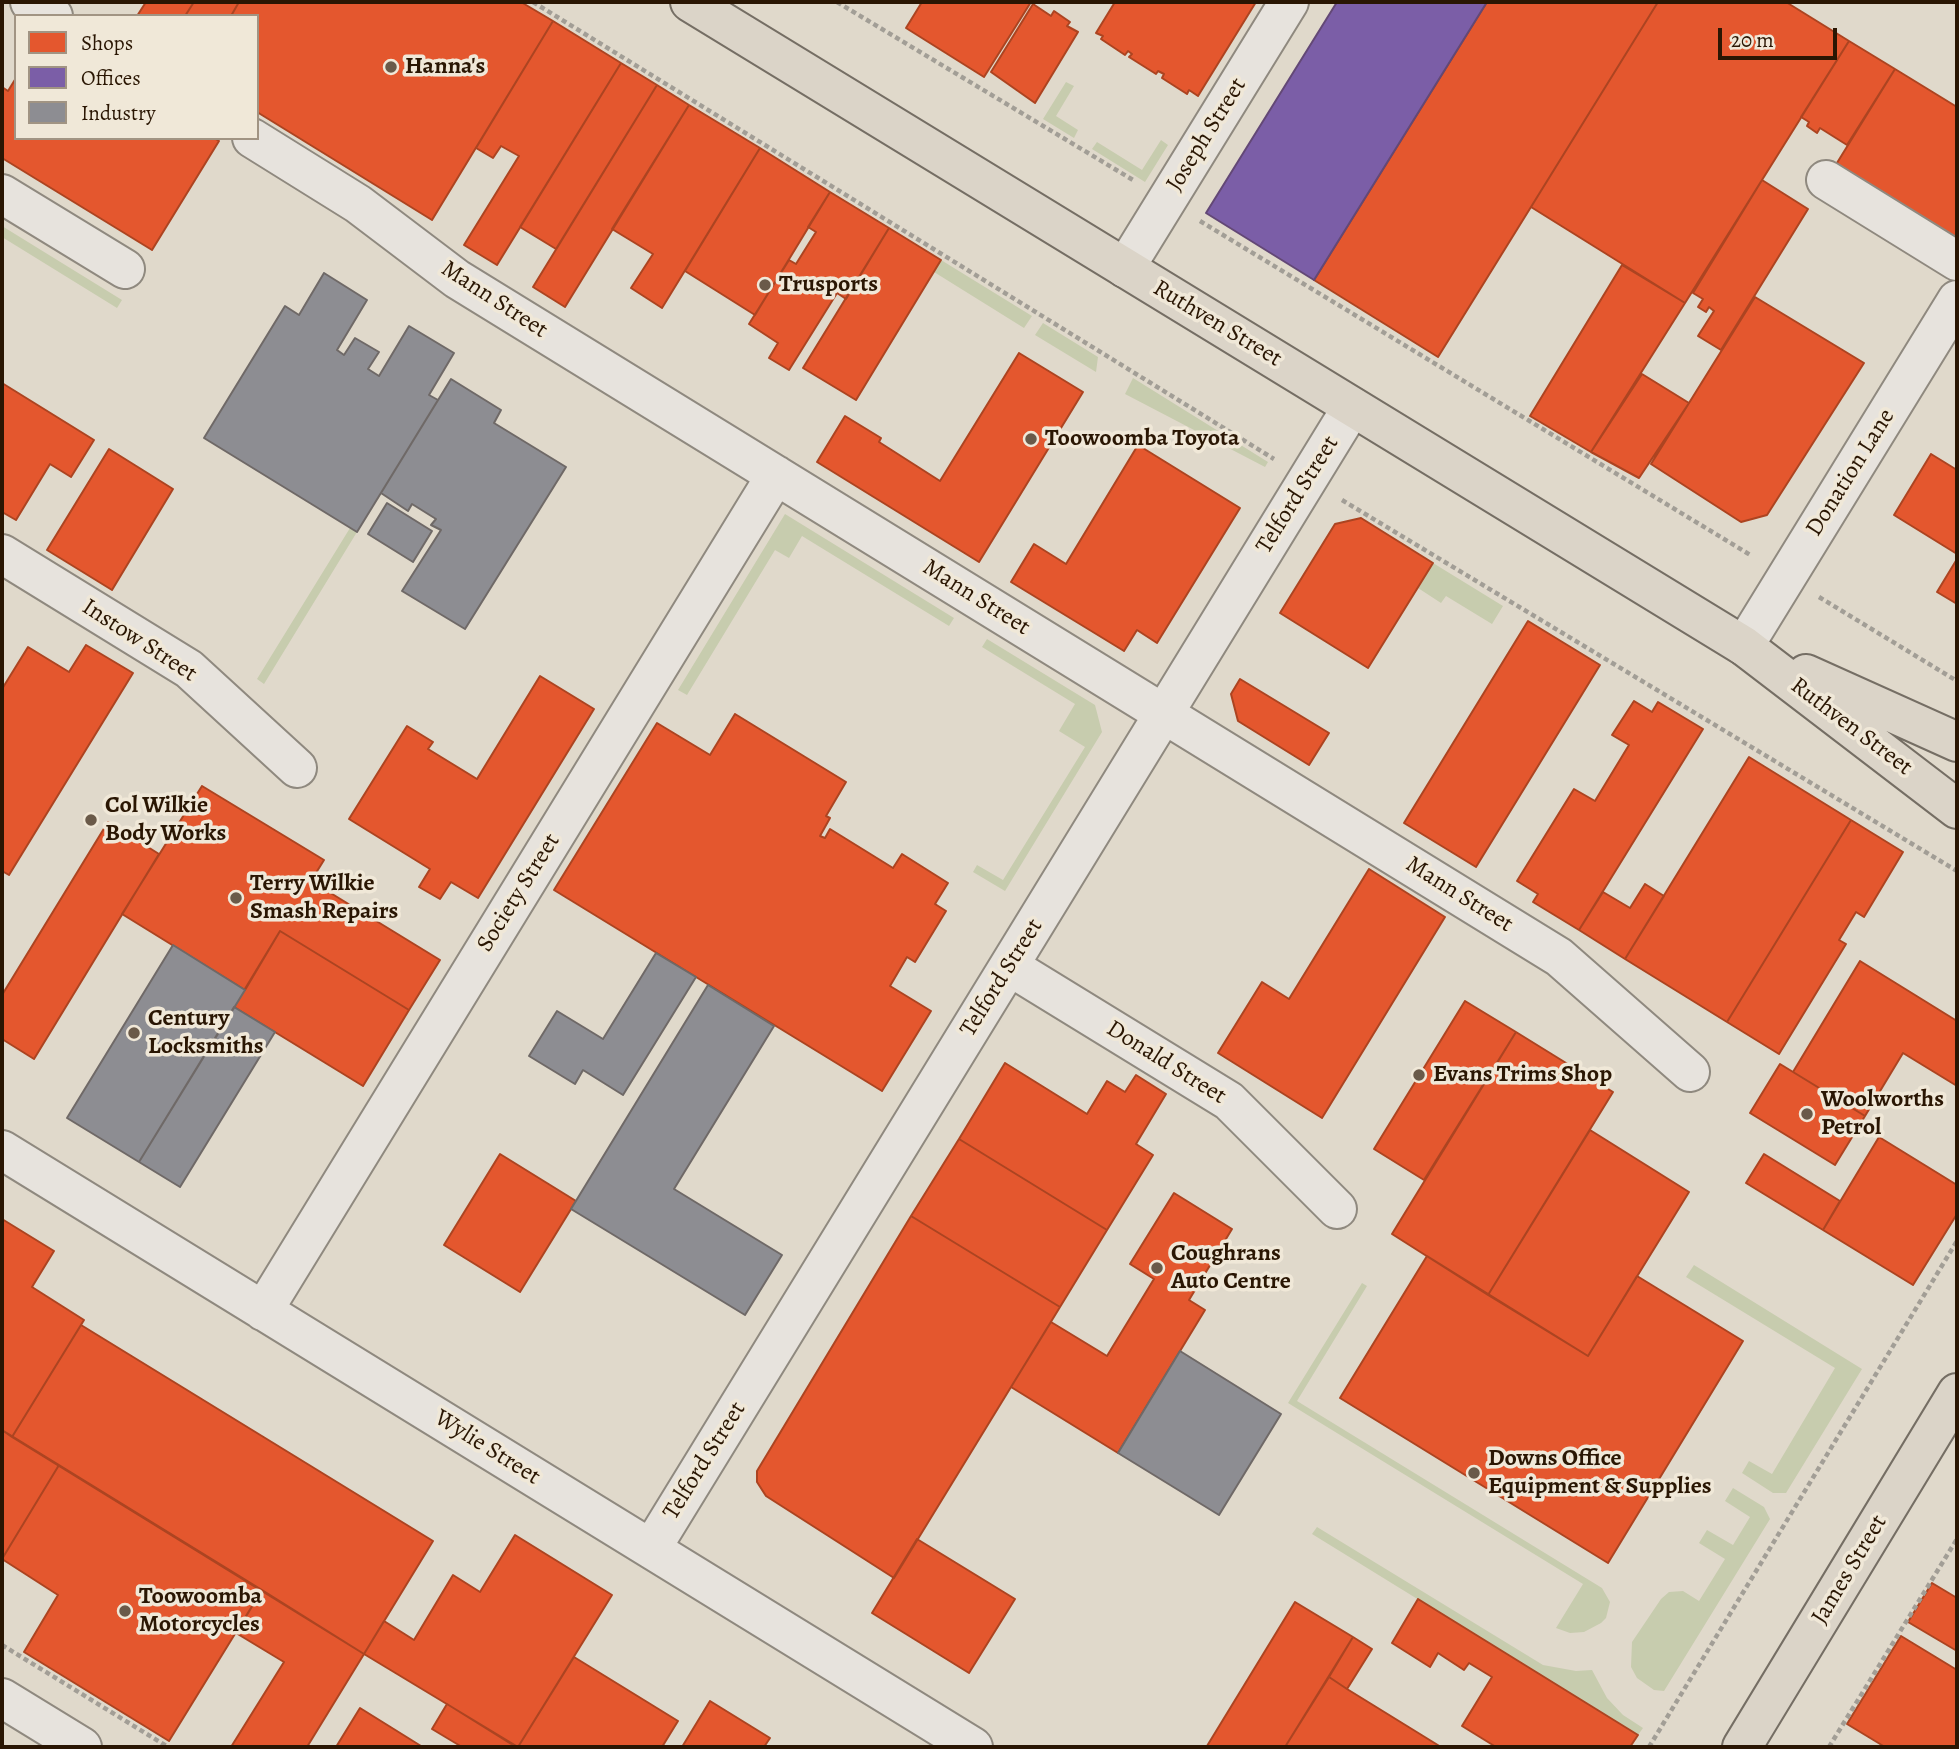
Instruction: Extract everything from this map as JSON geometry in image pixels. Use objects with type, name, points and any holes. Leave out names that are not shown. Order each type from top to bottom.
[{"type":"main road","name":"Ruthven Street","points":[[690,2],[1744,646],[1957,809]]},
{"type":"main road","name":"Ruthven Street","points":[[1744,646],[1957,742]]},
{"type":"main road","name":"James Street","points":[[1742,1747],[1957,1393]]},
{"type":"street","points":[[30,2],[50,14]]},
{"type":"street","name":"Joseph Street","points":[[1125,268],[1289,2]]},
{"type":"street","name":"Mann Street","points":[[255,140],[358,204],[457,278],[1559,957],[1690,1072]]},
{"type":"street","points":[[1826,180],[1957,261]]},
{"type":"street","points":[[2,194],[125,270]]},
{"type":"street","name":"Donation Lane","points":[[1744,646],[1957,300]]},
{"type":"street","name":"Telford Street","points":[[651,1549],[1352,407]]},
{"type":"street","name":"Society Street","points":[[263,1311],[776,475]]},
{"type":"street","name":"Instow Street","points":[[2,554],[189,669],[297,768]]},
{"type":"street","name":"Donald Street","points":[[1009,965],[1229,1101],[1337,1209]]},
{"type":"street","name":"Wylie Street","points":[[2,1150],[973,1747]]},
{"type":"street","points":[[2,1698],[82,1747]]},
{"type":"path","points":[[533,2],[1308,479],[1957,871]]},
{"type":"path","points":[[837,2],[1957,681]]},
{"type":"path","points":[[1649,1747],[1957,1241]]},
{"type":"path","points":[[1829,1747],[1957,1539]]},
{"type":"path","points":[[2,1645],[168,1747]]},
{"type":"green space","points":[[1066,82],[1074,86],[1056,116],[1078,130],[1074,138],[1043,119]]},
{"type":"green space","points":[[1161,140],[1168,145],[1145,182],[1092,149],[1097,142],[1142,170]]},
{"type":"green space","points":[[2,226],[122,300],[117,308],[2,237]]},
{"type":"green space","points":[[941,260],[1032,316],[1024,328],[934,272]]},
{"type":"green space","points":[[1043,323],[1098,357],[1096,372],[1035,335]]},
{"type":"green space","points":[[1133,378],[1268,462],[1265,467],[1125,394]]},
{"type":"green space","points":[[785,514],[954,618],[949,626],[802,536],[789,558],[775,550],[687,695],[678,690]]},
{"type":"green space","points":[[350,528],[357,532],[264,684],[257,679]]},
{"type":"green space","points":[[1433,563],[1503,606],[1492,624],[1446,596],[1441,603],[1418,588]]},
{"type":"green space","points":[[987,639],[1095,705],[1102,732],[1005,891],[973,872],[977,865],[1003,880],[1085,747],[1059,731],[1075,704],[982,647]]},
{"type":"green space","points":[[1694,1265],[1862,1369],[1786,1493],[1773,1493],[1742,1473],[1749,1461],[1772,1474],[1835,1368],[1686,1277]]},
{"type":"green space","points":[[1362,1283],[1367,1286],[1297,1401],[1602,1588],[1610,1602],[1606,1618],[1601,1623],[1584,1632],[1570,1633],[1556,1628],[1583,1584],[1288,1403]]},
{"type":"green space","points":[[1733,1488],[1764,1507],[1770,1519],[1664,1691],[1654,1690],[1637,1678],[1631,1667],[1632,1642],[1661,1599],[1669,1592],[1683,1591],[1699,1601],[1725,1559],[1699,1543],[1707,1530],[1733,1545],[1750,1517],[1725,1501]]},
{"type":"green space","points":[[1317,1527],[1543,1665],[1576,1671],[1592,1670],[1607,1698],[1623,1715],[1643,1728],[1638,1735],[1312,1534]]},
{"type":"building: Shops","points":[[146,2],[194,2],[186,14],[138,14]]},
{"type":"building: Shops","points":[[194,2],[239,2],[232,14],[186,14]]},
{"type":"building: Shops","name":"Hanna's","points":[[239,2],[521,2],[553,21],[432,220],[259,113],[259,14],[232,14]]},
{"type":"building: Shops","points":[[922,2],[1031,2],[984,77],[906,28]]},
{"type":"building: Shops","points":[[1115,2],[1256,2],[1198,96],[1189,90],[1187,94],[1162,78],[1164,74],[1158,71],[1156,74],[1129,57],[1132,54],[1128,51],[1125,55],[1101,39],[1103,36],[1096,33]]},
{"type":"building: Shops","points":[[1487,2],[1658,2],[1438,357],[1314,280]]},
{"type":"building: Shops","points":[[1658,2],[1786,2],[1849,41],[1685,303],[1531,207]]},
{"type":"building: Shops","points":[[1033,4],[1051,16],[1054,11],[1070,22],[1067,26],[1078,32],[1035,103],[991,72]]},
{"type":"building: Shops","points":[[553,21],[621,63],[497,265],[464,245],[519,156],[501,146],[493,158],[476,148]]},
{"type":"building: Shops","points":[[1849,41],[1895,69],[1847,145],[1820,128],[1817,133],[1807,126],[1809,122],[1801,117]]},
{"type":"building: Shops","points":[[621,63],[657,85],[556,249],[520,227]]},
{"type":"building: Shops","points":[[1895,69],[1957,107],[1957,241],[1832,171]]},
{"type":"building: Shops","points":[[14,81],[14,140],[219,141],[152,250],[2,158],[2,87],[8,91]]},
{"type":"building: Shops","points":[[657,85],[689,105],[565,307],[533,287]]},
{"type":"building: Shops","points":[[689,105],[760,148],[662,308],[631,288],[653,254],[612,229]]},
{"type":"building: Shops","points":[[760,148],[830,192],[755,315],[685,271]]},
{"type":"building: Shops","points":[[1762,180],[1808,209],[1721,350],[1698,336],[1714,311],[1709,307],[1706,312],[1698,307],[1703,299],[1693,293]]},
{"type":"building: Shops","points":[[830,192],[889,228],[846,299],[837,293],[789,370],[769,358],[778,343],[749,324],[789,260],[796,264],[816,232],[808,227]]},
{"type":"building: Shops","points":[[889,228],[941,260],[856,400],[803,368]]},
{"type":"building: Shops","points":[[1622,265],[1685,303],[1591,452],[1530,416]]},
{"type":"building: Shops","points":[[1755,297],[1864,363],[1767,515],[1741,522],[1651,464]]},
{"type":"building: Shops","points":[[1019,353],[1083,392],[979,562],[817,462],[845,416],[881,438],[879,442],[940,481]]},
{"type":"building: Shops","points":[[1642,374],[1689,403],[1639,478],[1591,452]]},
{"type":"building: Shops","points":[[2,383],[94,440],[71,477],[50,464],[16,520],[2,512]]},
{"type":"building: Shops","points":[[1138,445],[1240,508],[1157,643],[1137,630],[1124,651],[1011,582],[1034,544],[1066,564]]},
{"type":"building: Shops","points":[[109,449],[173,489],[112,590],[47,550]]},
{"type":"building: Shops","points":[[1931,454],[1957,470],[1957,554],[1894,515]]},
{"type":"building: Shops","points":[[1361,518],[1433,563],[1368,668],[1280,613],[1335,524]]},
{"type":"building: Shops","points":[[1957,559],[1957,604],[1937,592]]},
{"type":"building: Shops","points":[[1528,621],[1600,665],[1476,867],[1404,823]]},
{"type":"building: Shops","points":[[86,645],[133,673],[9,875],[2,871],[2,689],[28,647],[69,672]]},
{"type":"building: Shops","points":[[540,676],[594,709],[478,898],[451,882],[440,899],[419,887],[430,869],[349,819],[407,726],[433,742],[428,749],[477,779]]},
{"type":"building: Shops","points":[[1240,679],[1329,733],[1309,765],[1238,721],[1231,694]]},
{"type":"building: Shops","points":[[1634,701],[1652,712],[1658,702],[1703,729],[1579,930],[1533,902],[1538,894],[1517,881],[1574,789],[1595,801],[1629,745],[1612,735]]},
{"type":"building: Shops","points":[[735,714],[846,782],[826,816],[830,818],[820,836],[825,838],[830,829],[893,868],[902,854],[948,883],[935,904],[946,911],[915,962],[907,957],[890,986],[931,1011],[882,1091],[554,890],[657,723],[710,755]]},
{"type":"building: Shops","points":[[1749,757],[1851,820],[1727,1022],[1625,959]]},
{"type":"building: Shops","name":"Terry Wilkie Smash Repairs","points":[[202,786],[324,860],[311,881],[440,960],[409,1010],[280,931],[245,990],[122,914]]},
{"type":"building: Shops","points":[[1851,820],[1903,852],[1864,917],[1856,912],[1839,940],[1846,944],[1779,1054],[1727,1022]]},
{"type":"building: Shops","points":[[108,822],[159,854],[34,1059],[2,1039],[2,995]]},
{"type":"building: Shops","points":[[1369,869],[1445,917],[1322,1118],[1218,1053],[1262,982],[1289,999]]},
{"type":"building: Shops","points":[[1645,884],[1664,896],[1625,959],[1579,930],[1603,892],[1630,908]]},
{"type":"building: Shops","points":[[280,931],[409,1010],[363,1086],[234,1007]]},
{"type":"building: Shops","points":[[1860,961],[1957,1021],[1957,1086],[1903,1053],[1865,1116],[1793,1072]]},
{"type":"building: Shops","points":[[1465,1001],[1516,1032],[1424,1180],[1374,1149]]},
{"type":"building: Shops","points":[[1516,1032],[1613,1092],[1488,1295],[1392,1234]]},
{"type":"building: Shops","points":[[1005,1063],[1087,1114],[1107,1081],[1125,1092],[1136,1075],[1166,1094],[1136,1144],[1153,1155],[1107,1230],[959,1139]]},
{"type":"building: Shops","name":"Woolworths Petrol","points":[[1780,1064],[1865,1116],[1835,1165],[1750,1113]]},
{"type":"building: Shops","points":[[1590,1130],[1689,1192],[1588,1356],[1488,1295]]},
{"type":"building: Shops","points":[[1879,1137],[1957,1185],[1957,1214],[1913,1285],[1823,1230]]},
{"type":"building: Shops","points":[[959,1139],[1107,1230],[1060,1307],[911,1216]]},
{"type":"building: Shops","points":[[500,1154],[576,1201],[520,1292],[444,1245]]},
{"type":"building: Shops","points":[[1764,1154],[1840,1201],[1823,1230],[1746,1183]]},
{"type":"building: Shops","points":[[1174,1193],[1232,1229],[1189,1300],[1205,1310],[1118,1453],[1011,1387],[1051,1322],[1107,1356],[1154,1279],[1130,1264]]},
{"type":"building: Shops","points":[[911,1216],[1060,1307],[894,1578],[766,1496],[757,1482],[757,1471]]},
{"type":"building: Shops","points":[[2,1219],[54,1251],[32,1287],[84,1320],[12,1437],[2,1430]]},
{"type":"building: Shops","points":[[1427,1256],[1588,1356],[1637,1276],[1743,1341],[1608,1563],[1340,1398]]},
{"type":"building: Shops","points":[[81,1325],[433,1541],[364,1654],[12,1437]]},
{"type":"building: Shops","points":[[2,1430],[59,1465],[2,1559]]},
{"type":"building: Shops","name":"Toowoomba Motorcycles","points":[[59,1465],[262,1590],[169,1741],[24,1652],[58,1595],[2,1559]]},
{"type":"building: Shops","points":[[515,1535],[612,1595],[518,1747],[364,1654],[384,1621],[414,1640],[453,1575],[480,1592]]},
{"type":"building: Shops","points":[[917,1539],[1015,1599],[969,1673],[872,1613]]},
{"type":"building: Shops","points":[[1932,1583],[1957,1598],[1957,1651],[1908,1622]]},
{"type":"building: Shops","points":[[262,1590],[364,1654],[307,1747],[231,1747],[284,1662],[236,1633]]},
{"type":"building: Shops","points":[[1418,1599],[1638,1735],[1630,1747],[1496,1747],[1462,1726],[1492,1677],[1469,1663],[1464,1670],[1438,1653],[1430,1667],[1392,1643]]},
{"type":"building: Shops","points":[[1295,1602],[1353,1637],[1285,1747],[1207,1746]]},
{"type":"building: Shops","points":[[1901,1636],[1957,1670],[1957,1747],[1885,1747],[1847,1724]]},
{"type":"building: Shops","points":[[1353,1637],[1372,1649],[1347,1689],[1329,1677]]},
{"type":"building: Shops","points":[[574,1657],[678,1721],[662,1747],[518,1747]]},
{"type":"building: Shops","points":[[1329,1677],[1347,1689],[1441,1747],[1285,1747]]},
{"type":"building: Shops","points":[[710,1701],[770,1738],[764,1747],[682,1747]]},
{"type":"building: Shops","points":[[447,1704],[516,1747],[462,1747],[432,1729]]},
{"type":"building: Shops","points":[[360,1708],[421,1746],[336,1747]]},
{"type":"building: Offices","points":[[1337,2],[1487,2],[1314,280],[1206,213]]},
{"type":"building: Industry","points":[[324,273],[367,300],[337,350],[344,355],[355,338],[379,352],[368,369],[379,376],[409,326],[454,353],[429,395],[438,400],[357,532],[204,438],[285,306],[299,315]]},
{"type":"building: Industry","points":[[451,379],[501,410],[494,423],[566,467],[465,629],[402,591],[441,530],[431,525],[436,519],[412,504],[408,511],[381,493]]},
{"type":"building: Industry","points":[[387,503],[432,531],[413,562],[368,534]]},
{"type":"building: Industry","points":[[173,945],[245,990],[139,1162],[67,1118]]},
{"type":"building: Industry","points":[[656,953],[696,977],[623,1095],[583,1070],[575,1084],[529,1056],[557,1011],[603,1039]]},
{"type":"building: Industry","points":[[708,985],[774,1026],[674,1189],[782,1255],[745,1315],[571,1209]]},
{"type":"building: Industry","points":[[234,1007],[275,1032],[180,1187],[139,1162]]},
{"type":"building: Industry","points":[[1180,1351],[1281,1414],[1219,1515],[1118,1453]]},
{"type":"place","name":"Hanna's","points":[[391,67]]},
{"type":"place","name":"Trusports","points":[[765,285]]},
{"type":"place","name":"Toowoomba Toyota","points":[[1031,439]]},
{"type":"place","name":"Col Wilkie Body Works","points":[[91,820]]},
{"type":"place","name":"Terry Wilkie Smash Repairs","points":[[236,898]]},
{"type":"place","name":"Century Locksmiths","points":[[134,1033]]},
{"type":"place","name":"Evans Trims Shop","points":[[1419,1075]]},
{"type":"place","name":"Woolworths Petrol","points":[[1807,1114]]},
{"type":"place","name":"Coughrans Auto Centre","points":[[1157,1268]]},
{"type":"place","name":"Downs Office Equipment & Supplies","points":[[1474,1473]]},
{"type":"place","name":"Toowoomba Motorcycles","points":[[125,1611]]}]
